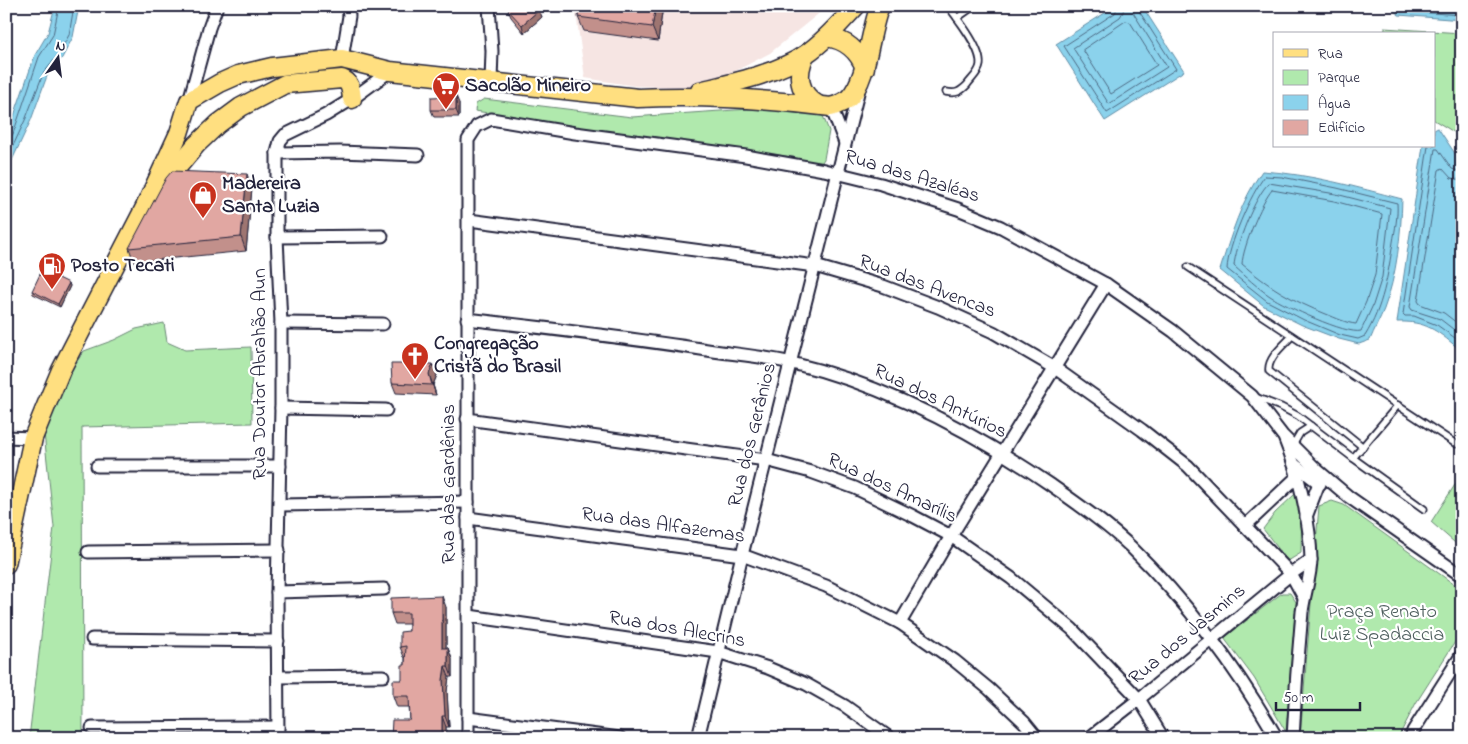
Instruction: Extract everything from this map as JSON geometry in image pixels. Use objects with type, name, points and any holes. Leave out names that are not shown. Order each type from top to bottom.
[{"type":"main road","points":[[678,96],[741,81],[775,69],[805,55],[827,37],[856,6]]},
{"type":"main road","points":[[6,564],[34,438],[61,370],[145,207],[179,133],[189,101],[238,75],[272,67],[340,66],[638,98],[678,96],[743,98],[825,106],[844,103],[850,98],[865,68],[868,47],[880,6]]},
{"type":"main road","points":[[827,37],[837,39],[853,48],[858,53],[865,68]]},
{"type":"main road","points":[[805,55],[800,66],[799,75],[801,83],[809,98],[825,106]]},
{"type":"main road","points":[[145,207],[196,145],[218,124],[241,107],[285,84],[315,76],[340,66]]},
{"type":"main road","points":[[285,84],[347,80],[352,100]]},
{"type":"main road","points":[[189,101],[192,118],[195,122],[201,125],[218,124]]},
{"type":"street","points":[[189,101],[217,6]]},
{"type":"street","points":[[340,66],[349,16],[348,6]]},
{"type":"street","points":[[488,6],[492,51],[491,81]]},
{"type":"street","name":"Rua dos Gerânios","points":[[698,738],[742,555],[865,68]]},
{"type":"street","name":"Rua Doutor Abrahão Aun","points":[[278,733],[277,592],[280,505],[281,323],[277,237],[278,153],[280,141],[285,135],[352,100],[390,71]]},
{"type":"street","points":[[825,106],[845,143]]},
{"type":"street","name":"Rua das Azaléas","points":[[468,140],[477,126],[491,119],[575,133],[746,156],[839,173],[914,193],[958,209],[1001,227],[1106,284],[1173,331],[1252,396],[1283,436],[1349,497]]},
{"type":"street","name":"Rua das Gardênias","points":[[468,140],[468,738]]},
{"type":"street","points":[[278,153],[340,152],[418,155]]},
{"type":"street","name":"Rua das Avencas","points":[[468,220],[815,266],[883,286],[938,307],[993,332],[1055,368],[1142,430],[1188,466],[1291,574],[1304,598]]},
{"type":"street","points":[[277,237],[382,236]]},
{"type":"street","points":[[900,623],[951,536],[1106,284]]},
{"type":"street","name":"Rua dos Antúrios","points":[[467,319],[626,338],[791,363],[856,382],[907,403],[959,428],[1003,454],[1087,510],[1130,546],[1168,586],[1212,638],[1254,697],[1277,738]]},
{"type":"street","points":[[281,323],[383,324]]},
{"type":"street","points":[[281,408],[386,410]]},
{"type":"street","name":"Rua dos Amarílis","points":[[467,418],[766,460],[810,472],[855,488],[951,536],[1011,578],[1044,604],[1139,699],[1163,738]]},
{"type":"street","name":"Rua das Azaléas","points":[[1283,436],[1297,477],[1306,517],[1311,560],[1304,598],[1298,654],[1293,738]]},
{"type":"street","points":[[6,437],[34,438]]},
{"type":"street","points":[[1294,464],[1319,483],[1349,497],[1462,576]]},
{"type":"street","points":[[97,466],[280,466]]},
{"type":"street","points":[[1316,468],[1319,483]]},
{"type":"street","points":[[1245,526],[1297,477]]},
{"type":"street","name":"Rua das Azaléas","points":[[1306,517],[1319,483]]},
{"type":"street","points":[[280,505],[468,502]]},
{"type":"street","name":"Rua das Alfazemas","points":[[468,518],[742,555],[826,586],[900,623],[955,661],[1024,722],[1037,738]]},
{"type":"street","points":[[88,552],[279,550]]},
{"type":"street","name":"Rua dos Jasmins","points":[[1089,738],[1291,574],[1311,560]]},
{"type":"street","points":[[277,592],[384,589]]},
{"type":"street","name":"Rua dos Alecrins","points":[[469,616],[718,652],[768,668],[806,684],[845,706],[890,738]]},
{"type":"street","points":[[92,639],[278,641]]},
{"type":"street","points":[[1410,738],[1462,654]]},
{"type":"street","points":[[1446,679],[1462,672]]},
{"type":"street","points":[[278,677],[383,676]]},
{"type":"street","points":[[468,718],[620,738]]},
{"type":"street","points":[[92,728],[278,733]]},
{"type":"lane","points":[[946,92],[958,93],[962,90],[980,66],[977,50],[948,6]]},
{"type":"lane","points":[[957,18],[974,6]]},
{"type":"lane","points":[[1188,267],[1456,444]]},
{"type":"lane","points":[[1292,336],[1268,366],[1269,371],[1363,447]]},
{"type":"lane","points":[[1252,396],[1281,406],[1424,509]]},
{"type":"lane","points":[[1353,458],[1398,405]]},
{"type":"lane","points":[[1293,445],[1300,433],[1311,426]]},
{"type":"shaded area","points":[[575,6],[828,6],[770,53],[703,88],[635,86],[585,78]]},
{"type":"green space","points":[[1384,28],[1462,33],[1462,137],[1436,121],[1436,32],[1386,32]]},
{"type":"green space","points":[[484,99],[632,117],[780,107],[823,116],[829,131],[824,159],[820,165],[793,157],[664,140],[475,111],[476,104]]},
{"type":"green space","points":[[164,323],[167,342],[185,350],[251,347],[252,423],[82,427],[83,738],[29,738],[54,527],[44,433],[64,380],[84,351],[114,340],[136,329]]},
{"type":"green space","points":[[1462,474],[1462,549],[1431,522]]},
{"type":"green space","points":[[1295,494],[1302,501],[1301,553],[1288,561],[1263,529],[1275,513]]},
{"type":"green space","name":"Praça Renato Luiz Spadaccia","points":[[1332,501],[1344,505],[1462,590],[1462,631],[1416,703],[1398,738],[1300,738],[1319,506]]},
{"type":"green space","points":[[1282,593],[1290,593],[1296,602],[1286,732],[1254,678],[1224,638]]},
{"type":"water","points":[[55,6],[79,6],[73,37],[62,58],[47,76],[31,120],[6,173],[6,139],[35,55],[48,33]]},
{"type":"water","points":[[1116,6],[1142,6],[1184,71],[1105,121],[1056,44]]},
{"type":"water","points":[[1389,6],[1462,6],[1462,20],[1399,15]]},
{"type":"water","points":[[1438,128],[1462,164],[1462,348],[1458,348],[1437,332],[1423,325],[1397,322],[1423,148],[1436,148],[1436,129]]},
{"type":"water","points":[[1262,171],[1315,178],[1402,199],[1401,227],[1392,283],[1384,309],[1370,340],[1359,344],[1339,339],[1302,325],[1264,306],[1220,270],[1242,206]]},
{"type":"building","points":[[512,6],[536,6],[539,10],[522,25],[508,10]]},
{"type":"building","points":[[580,6],[656,6],[652,27],[578,17]]},
{"type":"building","points":[[456,96],[456,110],[431,110],[431,97]]},
{"type":"building","name":"Madereira Santa Luzia","points":[[172,171],[247,174],[241,237],[129,248],[166,178]]},
{"type":"building","name":"Posto Tecati","points":[[42,270],[69,283],[58,304],[32,291]]},
{"type":"building","points":[[391,364],[433,364],[429,374],[432,385],[392,383]]},
{"type":"building","points":[[442,596],[442,648],[448,648],[448,666],[445,666],[443,680],[445,716],[442,716],[442,738],[391,738],[392,720],[410,720],[409,696],[393,696],[393,680],[402,680],[402,665],[405,665],[406,646],[400,647],[400,632],[409,631],[409,613],[391,613],[391,598]]},
{"type":"place","name":"Sacolão Mineiro","points":[[446,110]]},
{"type":"place","name":"Madereira Santa Luzia","points":[[203,219]]},
{"type":"place","name":"Posto Tecati","points":[[52,290]]},
{"type":"place","name":"Congregação Cristã do Brasil","points":[[415,380]]}]
